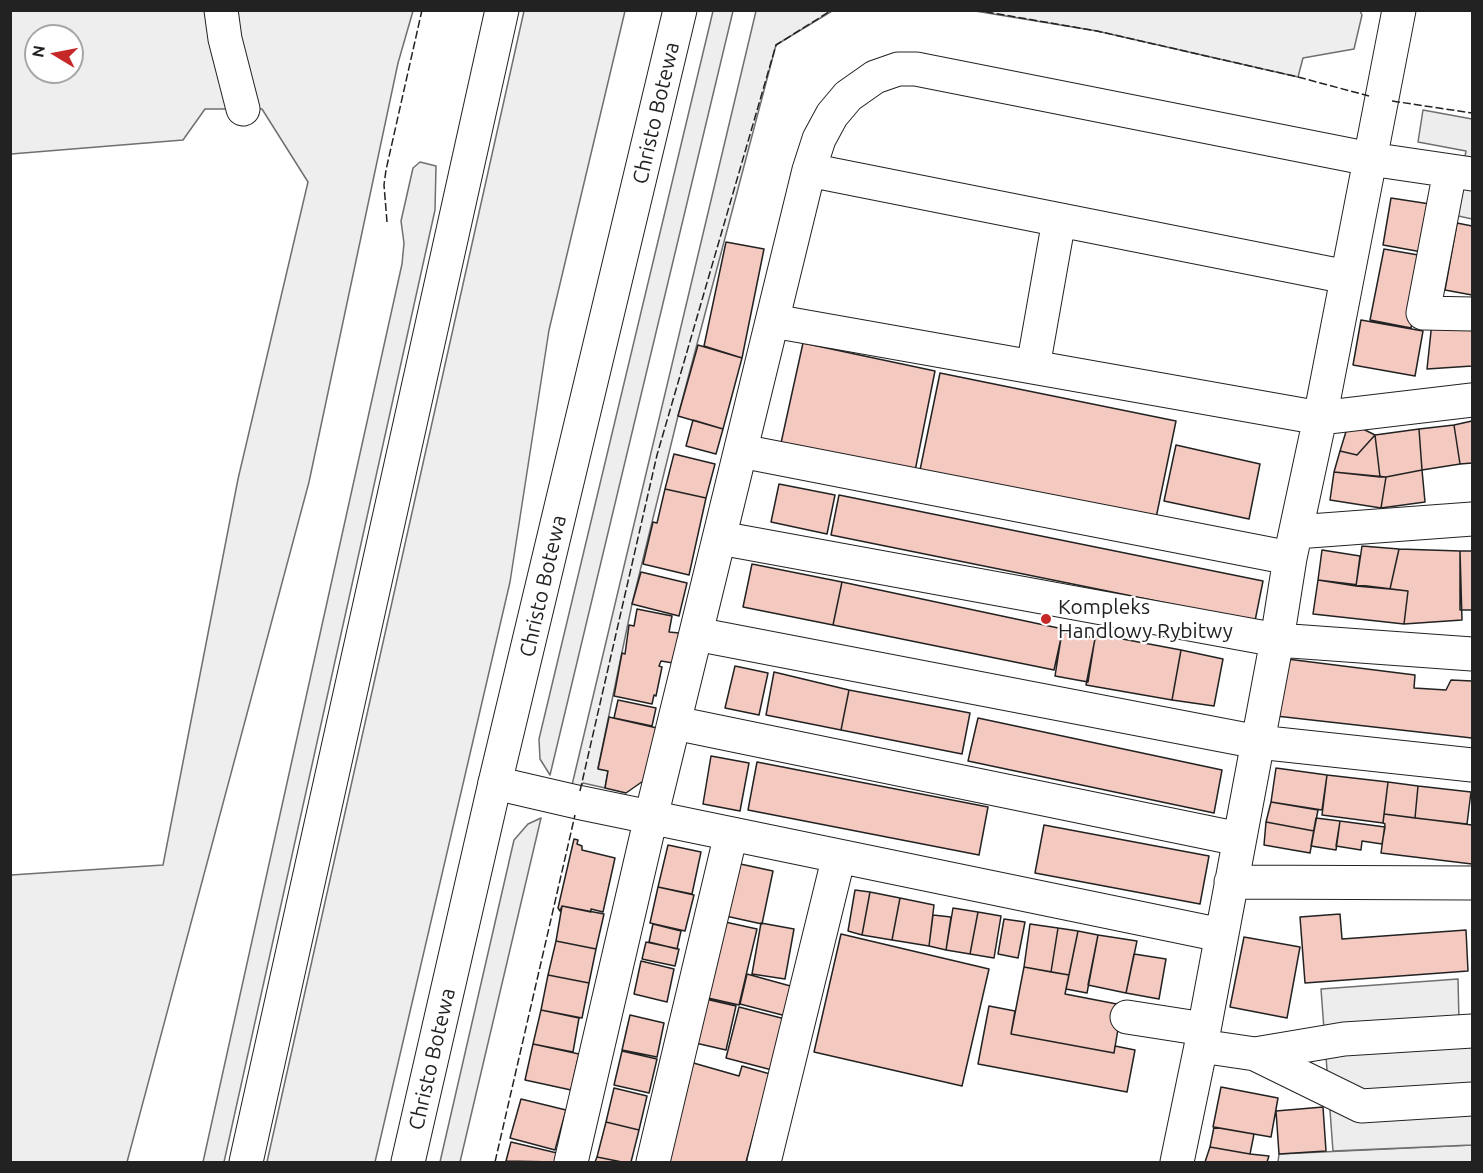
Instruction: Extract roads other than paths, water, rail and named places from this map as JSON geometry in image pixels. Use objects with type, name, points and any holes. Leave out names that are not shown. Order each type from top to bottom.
[{"type":"main road","points":[[221,10],[225,39],[243,109]]},
{"type":"main road","points":[[246,1162],[502,10]]},
{"type":"main road","name":"Christo Botewa","points":[[408,1162],[495,783],[680,10]]},
{"type":"main road","points":[[1177,1162],[1203,1037],[1293,545],[1320,418],[1399,10]]},
{"type":"main road","points":[[571,1162],[651,817],[809,170],[819,139],[832,115],[848,96],[875,77],[898,69],[916,69],[1370,159],[1462,172],[1423,313],[1473,314]]},
{"type":"main road","points":[[809,170],[1347,277]]},
{"type":"main road","points":[[1033,367],[1059,220]]},
{"type":"main road","points":[[773,321],[1320,418],[1473,400]]},
{"type":"main road","points":[[741,451],[1293,545],[1473,519]]},
{"type":"main road","points":[[720,538],[1277,640],[1473,654]]},
{"type":"main road","points":[[696,634],[1258,742],[1473,765]]},
{"type":"main road","points":[[675,723],[1239,839]]},
{"type":"main road","points":[[495,783],[1221,935]]},
{"type":"main road","points":[[653,1162],[732,834]]},
{"type":"main road","points":[[764,1162],[839,856]]},
{"type":"main road","points":[[1231,882],[1473,883]]},
{"type":"main road","points":[[1127,1017],[1256,1054],[1361,1106],[1473,1100]]},
{"type":"main road","points":[[1256,1054],[1344,1039],[1473,1031]]},
{"type":"place","name":"Kompleks Handlowy Rybitwy","points":[[1046,619]]}]
